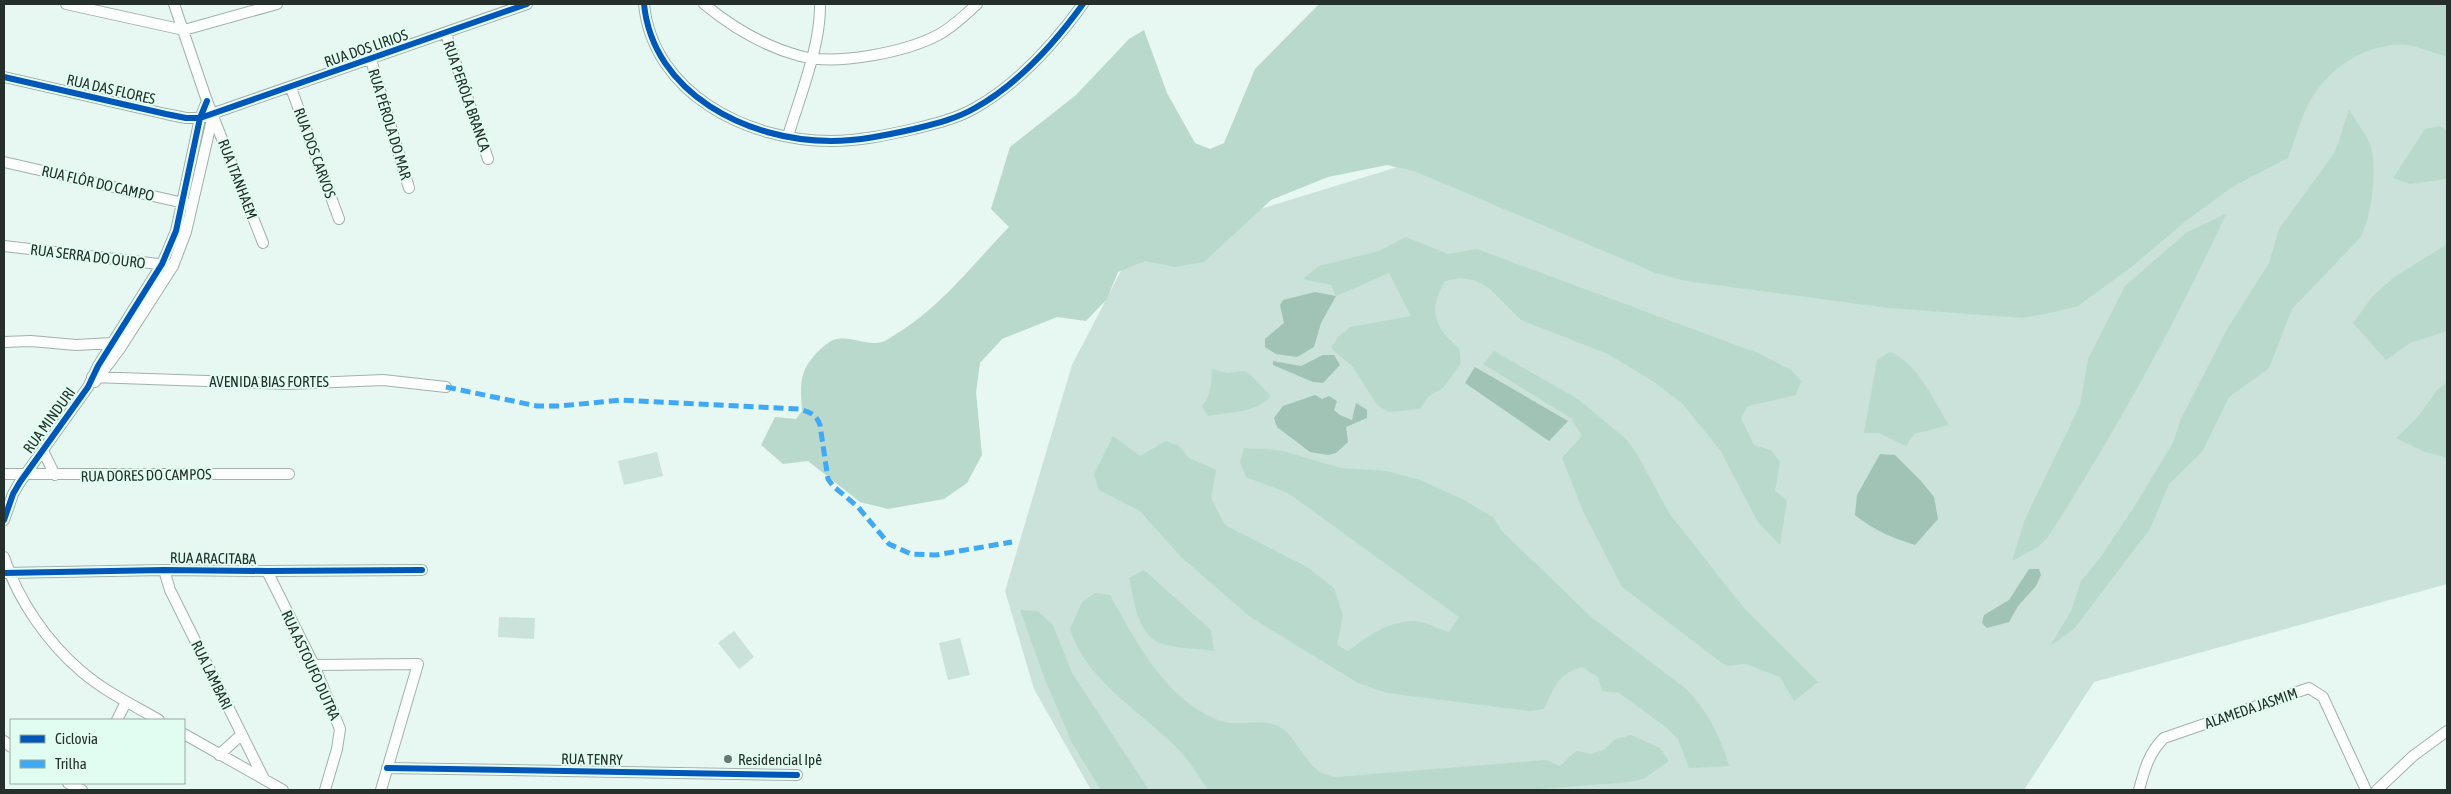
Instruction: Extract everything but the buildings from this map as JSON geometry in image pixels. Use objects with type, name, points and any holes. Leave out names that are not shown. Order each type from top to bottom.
[{"type":"street","points":[[66,4],[184,30],[277,4]]},
{"type":"street","name":"RUA ITANHAEM","points":[[174,4],[207,101],[263,243]]},
{"type":"street","name":"RUA DOS LIRIOS","points":[[213,114],[446,34],[527,4]]},
{"type":"street","points":[[644,4],[655,47],[680,82],[696,98],[716,111],[739,122],[788,136],[831,141],[856,140],[890,134],[941,122],[973,109],[996,94],[1045,51],[1083,4]]},
{"type":"street","points":[[704,4],[745,34],[803,57],[855,57],[879,54],[924,42],[956,22],[977,4]]},
{"type":"street","points":[[788,136],[811,57],[820,15],[820,4]]},
{"type":"street","points":[[820,15],[825,4]]},
{"type":"street","name":"RUA PERÓLA BRANCA","points":[[446,34],[488,159]]},
{"type":"street","name":"RUA PÉROLA DO MAR","points":[[371,60],[409,188]]},
{"type":"street","name":"RUA DAS FLORES","points":[[4,77],[186,118],[200,118],[213,114]]},
{"type":"street","name":"RUA DOS CARVOS","points":[[290,88],[339,219]]},
{"type":"street","points":[[93,381],[113,343],[167,265],[180,250],[200,118],[207,101]]},
{"type":"street","points":[[187,204],[213,114]]},
{"type":"street","name":"RUA FLÔR DO CAMPO","points":[[4,162],[187,204]]},
{"type":"street","name":"RUA SERRA DO OURO","points":[[4,246],[167,265]]},
{"type":"street","points":[[93,381],[167,265]]},
{"type":"street","points":[[4,342],[32,341],[76,345],[113,343]]},
{"type":"street","name":"AVENIDA BIAS FORTES","points":[[93,381],[289,384],[384,380],[446,387]]},
{"type":"street","name":"RUA MINDURI","points":[[4,520],[13,494],[25,474],[93,381]]},
{"type":"street","points":[[43,451],[55,475]]},
{"type":"street","name":"RUA DORES DO CAMPOS","points":[[4,474],[289,474]]},
{"type":"street","points":[[4,557],[7,573],[33,616],[69,659],[82,672],[126,702],[157,719]]},
{"type":"street","name":"RUA ARACITABA","points":[[7,573],[164,570],[267,572],[422,570]]},
{"type":"street","name":"RUA LAMBARI","points":[[164,570],[170,590],[264,779]]},
{"type":"street","name":"RUA ASTOUFO DUTRA","points":[[267,572],[314,665],[340,729],[337,749],[325,790]]},
{"type":"street","points":[[314,665],[418,664],[381,790]]},
{"type":"street","name":"ALAMEDA JASMIM","points":[[2139,790],[2155,746],[2164,738],[2309,688],[2323,696],[2366,790]]},
{"type":"street","points":[[118,719],[126,702]]},
{"type":"street","points":[[2377,790],[2413,756],[2447,731]]},
{"type":"street","points":[[185,735],[283,790]]},
{"type":"street","points":[[219,755],[242,735]]},
{"type":"street","name":"RUA TENRY","points":[[387,768],[797,775]]},
{"type":"street","points":[[70,784],[82,790]]},
{"type":"shaded area","points":[[1319,4],[2447,4],[2447,57],[2411,46],[2391,45],[2363,53],[2350,60],[2326,79],[2309,103],[2288,158],[2232,187],[2186,221],[2130,268],[2078,306],[2050,313],[2023,318],[1889,308],[1686,281],[1656,273],[1414,171],[1387,165],[1328,177],[1271,200],[1204,262],[1175,267],[1145,261],[1118,272],[1107,299],[1086,321],[1057,317],[1002,339],[980,363],[976,392],[982,455],[967,483],[944,499],[888,509],[860,502],[808,461],[783,464],[761,445],[775,417],[796,419],[802,411],[801,383],[803,376],[810,361],[824,346],[838,339],[875,343],[888,340],[942,298],[1009,227],[991,209],[1010,147],[1076,95],[1129,39],[1144,30],[1167,93],[1195,143],[1210,149],[1224,143],[1255,69]]},
{"type":"shaded area","points":[[2447,26],[2447,584],[2094,682],[2024,790],[1091,790],[1034,689],[1005,591],[1072,365],[1133,248],[1404,165],[2330,44]]},
{"type":"shaded area","points":[[2349,110],[2367,138],[2373,157],[2370,206],[2368,218],[2360,238],[2292,309],[2269,368],[2229,397],[2202,452],[2169,484],[2150,529],[2074,629],[2050,646],[2071,611],[2081,581],[2100,558],[2134,507],[2173,443],[2180,421],[2226,331],[2269,263],[2279,229],[2335,152]]},
{"type":"shaded area","points":[[2440,126],[2447,130],[2447,179],[2410,184],[2393,178],[2425,129]]},
{"type":"shaded area","points":[[2226,214],[2165,338],[2073,498],[2048,537],[2038,547],[2012,561],[2025,519],[2080,405],[2088,359],[2125,286],[2187,232]]},
{"type":"shaded area","points":[[1406,237],[1448,254],[1477,249],[1760,354],[1791,370],[1801,381],[1796,395],[1748,406],[1741,418],[1754,445],[1771,450],[1780,462],[1775,491],[1787,500],[1780,545],[1758,522],[1720,450],[1682,403],[1651,380],[1608,354],[1521,320],[1489,288],[1474,280],[1459,278],[1445,281],[1436,300],[1436,318],[1444,333],[1459,348],[1461,363],[1443,388],[1429,396],[1420,409],[1389,412],[1377,405],[1353,367],[1331,348],[1338,337],[1350,327],[1411,316],[1389,273],[1336,296],[1331,285],[1303,279],[1319,266],[1379,251]]},
{"type":"shaded area","points":[[2447,244],[2447,331],[2410,343],[2386,360],[2353,323],[2372,297],[2393,278]]},
{"type":"shaded area","points":[[1315,292],[1336,296],[1321,323],[1314,347],[1297,357],[1276,354],[1265,347],[1265,339],[1284,323],[1280,305],[1283,300]]},
{"type":"shaded area","points":[[1494,351],[1578,399],[1626,439],[1637,454],[1669,513],[1743,607],[1818,682],[1794,701],[1780,677],[1746,664],[1726,666],[1622,587],[1583,511],[1562,458],[1582,436],[1571,418],[1483,364]]},
{"type":"shaded area","points":[[1890,352],[1900,357],[1917,373],[1949,425],[1914,434],[1906,446],[1879,433],[1864,433],[1877,360]]},
{"type":"shaded area","points":[[1323,355],[1334,355],[1340,365],[1323,383],[1313,382],[1273,365],[1273,361],[1301,366]]},
{"type":"shaded area","points":[[1475,367],[1568,421],[1549,441],[1465,383]]},
{"type":"shaded area","points":[[1212,369],[1227,373],[1243,371],[1250,374],[1271,396],[1265,402],[1250,409],[1208,416],[1202,406],[1209,393]]},
{"type":"shaded area","points":[[2447,382],[2447,458],[2423,451],[2396,438],[2417,418],[2437,390]]},
{"type":"shaded area","points":[[1315,395],[1322,399],[1329,396],[1337,401],[1334,410],[1352,420],[1356,403],[1367,410],[1367,418],[1346,427],[1348,442],[1336,453],[1328,455],[1310,452],[1277,427],[1274,418],[1283,406]]},
{"type":"shaded area","points":[[1113,436],[1140,456],[1166,441],[1179,446],[1189,458],[1216,470],[1211,498],[1225,525],[1307,567],[1334,588],[1343,616],[1337,645],[1348,651],[1379,630],[1396,624],[1415,621],[1449,632],[1459,617],[1288,493],[1246,477],[1240,462],[1244,448],[1279,450],[1341,468],[1387,471],[1420,480],[1462,499],[1493,517],[1502,531],[1590,616],[1693,696],[1712,724],[1729,766],[1689,768],[1678,739],[1667,728],[1619,693],[1602,691],[1598,677],[1582,667],[1567,673],[1558,682],[1544,709],[1530,711],[1387,693],[1358,683],[1249,616],[1181,557],[1140,511],[1099,490],[1094,474]]},
{"type":"shaded area","points":[[657,452],[663,476],[624,485],[618,461]]},
{"type":"shaded area","points":[[1880,454],[1895,455],[1934,497],[1938,519],[1915,545],[1884,533],[1855,515],[1857,495]]},
{"type":"shaded area","points":[[2029,569],[2039,569],[2041,575],[2036,586],[2018,606],[2009,622],[1987,628],[1982,623],[1984,615],[2009,600]]},
{"type":"shaded area","points":[[1144,570],[1211,630],[1214,651],[1166,645],[1152,639],[1141,624],[1129,578]]},
{"type":"shaded area","points":[[1095,593],[1110,595],[1141,649],[1154,667],[1168,684],[1199,711],[1225,722],[1263,722],[1278,726],[1289,735],[1316,769],[1327,775],[1336,777],[1546,760],[1560,766],[1576,751],[1592,754],[1605,749],[1615,739],[1631,735],[1660,748],[1669,761],[1645,778],[1630,782],[1526,790],[1208,790],[1181,752],[1101,679],[1088,664],[1078,647],[1070,629],[1082,602]]},
{"type":"shaded area","points":[[1020,610],[1038,611],[1053,625],[1072,673],[1149,790],[1101,790],[1072,743],[1044,677]]},
{"type":"shaded area","points":[[499,617],[535,618],[534,639],[498,637]]},
{"type":"shaded area","points":[[734,631],[754,657],[739,669],[718,643]]},
{"type":"shaded area","points":[[960,638],[970,675],[948,680],[939,643]]},
{"type":"marked path","points":[[446,387],[537,406],[560,406],[621,400],[799,409],[812,414],[817,418],[820,425],[828,479],[833,486],[858,507],[889,544],[911,554],[936,555],[1012,542]]},
{"type":"cycle path","points":[[4,77],[166,114],[186,118],[200,118],[527,4]]},
{"type":"cycle path","points":[[644,4],[651,36],[665,63],[685,87],[710,106],[738,121],[768,132],[800,139],[831,141],[862,139],[914,129],[968,112],[1006,87],[1034,62],[1060,34],[1083,4]]},
{"type":"cycle path","points":[[4,520],[13,494],[20,482],[88,387],[98,366],[162,264],[176,231],[200,118],[207,101]]},
{"type":"cycle path","points":[[4,573],[164,570],[422,570]]},
{"type":"cycle path","points":[[387,768],[797,775]]},
{"type":"place","name":"Residencial Ipê","points":[[728,759]]}]
